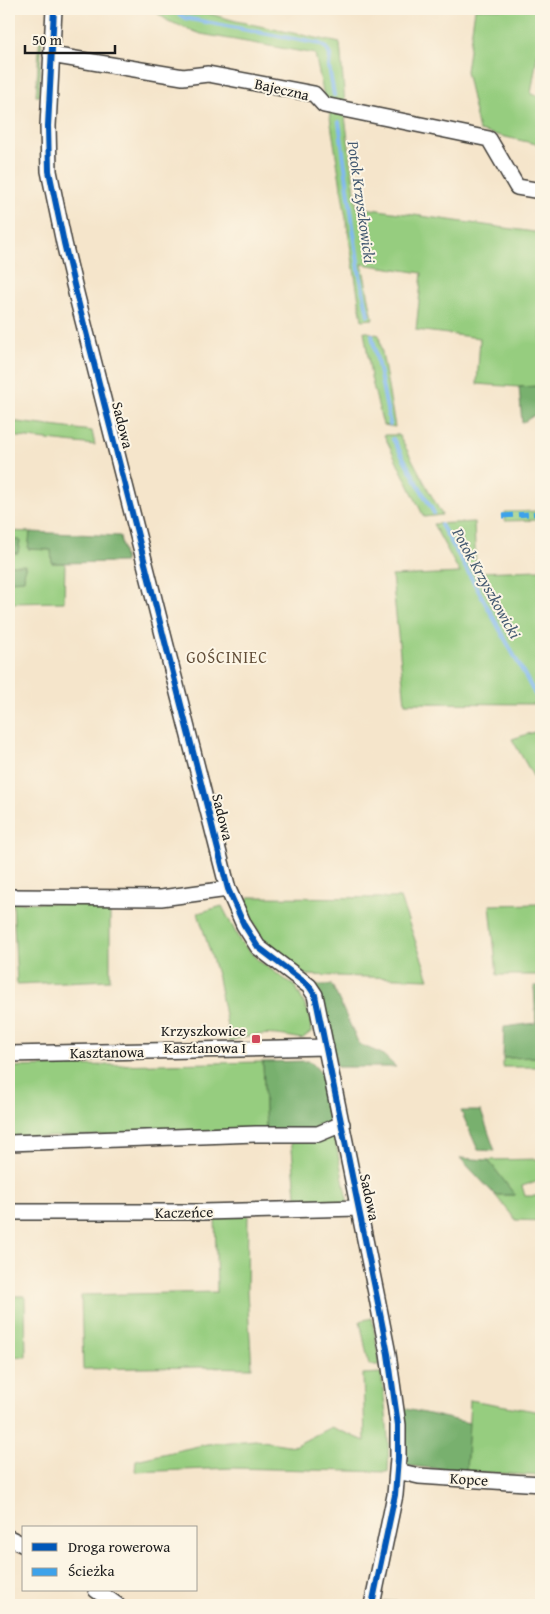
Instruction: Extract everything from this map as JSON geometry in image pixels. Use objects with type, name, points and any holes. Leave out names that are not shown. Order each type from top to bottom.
[{"type":"street","name":"Sadowa","points":[[54,9],[48,135],[49,171],[62,234],[228,889],[244,926],[258,946],[309,986],[315,995],[359,1208],[388,1354],[398,1425],[395,1495],[372,1605]]},
{"type":"street","name":"Bajeczna","points":[[51,55],[184,77],[208,74],[304,92],[314,94],[324,105],[489,138],[517,187],[541,191]]},
{"type":"street","points":[[9,897],[161,898],[228,889]]},
{"type":"street","name":"Kasztanowa","points":[[9,1054],[326,1047]]},
{"type":"street","points":[[9,1143],[256,1134],[318,1134],[342,1124]]},
{"type":"street","name":"Kaczeńce","points":[[9,1212],[202,1212],[359,1208]]},
{"type":"street","name":"Kopce","points":[[397,1471],[419,1476],[541,1484]]},
{"type":"street","points":[[9,1538],[22,1545]]},
{"type":"street","points":[[99,1592],[117,1605]]},
{"type":"green space","points":[[152,9],[192,9],[236,21],[340,43],[345,104],[325,101],[315,54],[201,34],[168,21]]},
{"type":"green space","points":[[475,9],[541,9],[541,32],[531,94],[541,97],[541,145],[479,131],[466,71]]},
{"type":"green space","points":[[40,33],[42,33],[39,96],[36,96]]},
{"type":"green space","points":[[329,111],[345,116],[357,207],[541,233],[541,386],[519,387],[477,384],[480,338],[416,330],[422,273],[362,264],[373,319],[362,320]]},
{"type":"green space","points":[[364,331],[379,335],[395,427],[383,425],[371,377]]},
{"type":"green space","points":[[541,386],[541,411],[522,423],[519,387]]},
{"type":"green space","points":[[9,421],[92,431],[95,445],[9,436]]},
{"type":"green space","points":[[384,435],[399,435],[442,515],[424,517]]},
{"type":"green space","points":[[541,511],[541,520],[505,521],[505,512]]},
{"type":"green space","points":[[474,522],[476,572],[541,570],[541,716],[535,704],[405,703],[392,576],[460,573],[433,524]]},
{"type":"green space","points":[[9,531],[30,532],[29,549],[52,550],[52,563],[65,563],[64,602],[9,603],[9,581],[24,579],[25,566],[9,565],[9,553],[18,553],[20,541],[9,540]]},
{"type":"green space","points":[[30,532],[120,536],[125,562],[52,563],[51,550],[28,549]]},
{"type":"green space","points":[[9,540],[20,540],[18,553],[9,553]]},
{"type":"green space","points":[[9,565],[25,565],[24,580],[9,581]]},
{"type":"green space","points":[[541,730],[541,790],[512,739]]},
{"type":"green space","points":[[249,897],[400,898],[429,979],[306,975],[267,946],[242,904]]},
{"type":"green space","points":[[13,902],[110,904],[110,980],[17,984]]},
{"type":"green space","points":[[541,904],[541,975],[497,975],[490,905]]},
{"type":"green space","points":[[222,906],[240,941],[259,961],[296,987],[310,1016],[311,1032],[302,1039],[266,1034],[248,1036],[230,1042],[218,978],[198,913]]},
{"type":"green space","points":[[316,985],[332,985],[359,1044],[382,1054],[396,1067],[337,1067],[330,1031]]},
{"type":"green space","points":[[534,986],[541,986],[541,1057],[503,1058],[504,1027],[536,1023]]},
{"type":"green space","points":[[541,1057],[541,1067],[503,1067],[503,1058]]},
{"type":"green space","points":[[310,1061],[322,1074],[331,1123],[317,1130],[266,1131],[263,1062]]},
{"type":"green space","points":[[263,1062],[266,1131],[9,1138],[9,1067]]},
{"type":"green space","points":[[461,1111],[481,1111],[495,1151],[478,1150]]},
{"type":"green space","points":[[334,1134],[348,1204],[297,1206],[291,1137]]},
{"type":"green space","points":[[460,1158],[488,1160],[515,1195],[495,1195]]},
{"type":"green space","points":[[541,1159],[541,1180],[522,1186],[525,1196],[541,1196],[541,1221],[516,1220],[495,1195],[514,1195],[488,1160]]},
{"type":"green space","points":[[248,1215],[247,1292],[252,1368],[83,1369],[81,1295],[217,1292],[215,1216]]},
{"type":"green space","points":[[9,1296],[25,1296],[26,1357],[9,1356]]},
{"type":"green space","points":[[372,1318],[380,1365],[369,1365],[360,1321]]},
{"type":"green space","points":[[381,1373],[388,1434],[388,1472],[232,1468],[135,1472],[136,1460],[207,1444],[256,1440],[294,1446],[331,1427],[365,1441],[363,1374]]},
{"type":"green space","points":[[470,1400],[541,1412],[541,1476],[466,1471]]},
{"type":"green space","points":[[402,1408],[469,1423],[466,1471],[407,1466]]},
{"type":"green space","points":[[383,1601],[421,1603],[422,1605],[382,1605]]},
{"type":"waterway","name":"Potok Krzyszkowicki","points":[[171,9],[185,18],[320,44],[326,48],[330,55],[329,67],[334,95]]},
{"type":"waterway","name":"Potok Krzyszkowicki","points":[[339,122],[359,270],[368,315]]},
{"type":"waterway","name":"Potok Krzyszkowicki","points":[[372,335],[390,424]]},
{"type":"waterway","points":[[393,439],[434,513]]},
{"type":"waterway","name":"Potok Krzyszkowicki","points":[[441,525],[541,705]]},
{"type":"marked path","points":[[503,516],[541,513]]},
{"type":"cycle path","points":[[54,9],[48,126],[49,171],[76,293],[228,889],[244,925],[258,947],[309,986],[315,995],[376,1293],[388,1354],[398,1425],[398,1458],[395,1495],[372,1605]]},
{"type":"place","name":"Krzyszkowice Kasztanowa I","points":[[256,1039]]},
{"type":"district","name":"GOŚCINIEC","points":[[227,657]]}]
